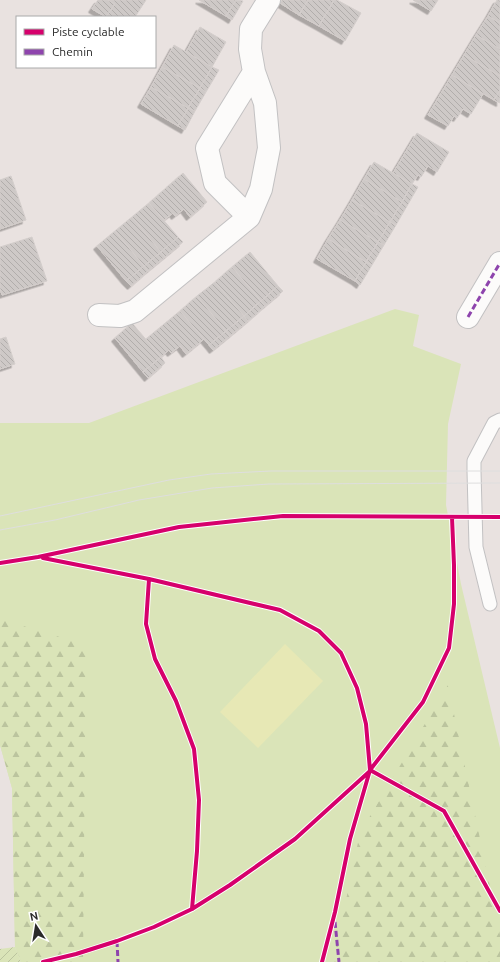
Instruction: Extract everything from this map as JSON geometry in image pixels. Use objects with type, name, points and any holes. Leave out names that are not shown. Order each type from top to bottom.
[{"type":"street","points":[[99,315],[120,316],[135,311],[249,217],[261,189],[269,148],[265,103],[254,72],[250,49],[251,29],[268,0]]},
{"type":"street","points":[[249,217],[215,183],[207,148],[254,72]]},
{"type":"street","points":[[468,317],[500,263]]},
{"type":"lane","points":[[490,604],[476,547],[474,461],[494,424],[500,420]]},
{"type":"green space","points":[[395,309],[419,315],[413,346],[461,364],[448,424],[446,505],[461,584],[500,748],[500,962],[21,962],[15,947],[12,788],[0,745],[0,423],[89,423]]},
{"type":"green space","points":[[0,619],[86,645],[83,962],[21,962],[15,947],[12,788],[0,745]]},
{"type":"green space","points":[[285,644],[323,681],[258,748],[220,712]]},
{"type":"green space","points":[[448,685],[500,935],[500,962],[333,962],[360,833]]},
{"type":"green space","points":[[15,947],[21,962],[0,962],[0,949]]},
{"type":"building","points":[[98,0],[108,0],[115,4],[107,16],[92,9]]},
{"type":"building","points":[[108,0],[146,0],[136,16],[107,16],[115,4]]},
{"type":"building","points":[[199,0],[236,0],[226,16]]},
{"type":"building","points":[[236,0],[243,1],[232,20],[226,16]]},
{"type":"building","points":[[282,0],[308,0],[299,15],[280,3]]},
{"type":"building","points":[[308,0],[334,0],[319,26],[299,15]]},
{"type":"building","points":[[334,0],[337,0],[361,13],[345,41],[319,26]]},
{"type":"building","points":[[413,0],[438,0],[431,11]]},
{"type":"building","points":[[497,0],[500,0],[500,23],[488,16]]},
{"type":"building","points":[[488,16],[500,23],[500,49],[476,35]]},
{"type":"building","points":[[200,27],[226,42],[212,67],[186,52]]},
{"type":"building","points":[[476,35],[500,49],[500,76],[464,55]]},
{"type":"building","points":[[174,45],[212,67],[200,88],[162,67]]},
{"type":"building","points":[[464,55],[500,76],[500,90],[494,100],[452,75]]},
{"type":"building","points":[[162,67],[200,88],[188,108],[151,87]]},
{"type":"building","points":[[212,67],[219,70],[206,92],[200,88]]},
{"type":"building","points":[[452,75],[483,94],[471,114],[463,109],[457,118],[454,116],[448,126],[428,115]]},
{"type":"building","points":[[151,87],[188,108],[178,126],[141,104]]},
{"type":"building","points":[[200,88],[206,92],[195,111],[188,108]]},
{"type":"building","points":[[500,90],[500,103],[494,100]]},
{"type":"building","points":[[188,108],[195,111],[185,130],[178,126]]},
{"type":"building","points":[[417,133],[449,152],[437,172],[428,166],[421,177],[418,175],[412,184],[393,173]]},
{"type":"building","points":[[374,162],[412,184],[402,202],[364,179]]},
{"type":"building","points":[[183,173],[207,202],[190,217],[184,209],[175,216],[173,213],[164,220],[149,203]]},
{"type":"building","points":[[11,176],[26,220],[0,229],[0,180]]},
{"type":"building","points":[[364,179],[402,202],[390,222],[352,200]]},
{"type":"building","points":[[412,184],[418,187],[407,206],[402,202]]},
{"type":"building","points":[[352,200],[390,222],[378,242],[340,220]]},
{"type":"building","points":[[402,202],[407,206],[396,225],[390,222]]},
{"type":"building","points":[[149,203],[178,237],[161,252],[132,217]]},
{"type":"building","points":[[132,217],[161,252],[144,266],[115,231]]},
{"type":"building","points":[[340,220],[378,242],[366,262],[328,239]]},
{"type":"building","points":[[390,222],[396,225],[384,245],[378,242]]},
{"type":"building","points":[[115,231],[144,266],[126,281],[97,246]]},
{"type":"building","points":[[32,237],[47,281],[2,295],[0,289],[0,247]]},
{"type":"building","points":[[178,237],[183,242],[165,257],[161,252]]},
{"type":"building","points":[[328,239],[366,262],[355,281],[317,259]]},
{"type":"building","points":[[378,242],[384,245],[372,265],[366,262]]},
{"type":"building","points":[[161,252],[165,257],[148,271],[144,266]]},
{"type":"building","points":[[250,252],[278,286],[261,301],[232,267]]},
{"type":"building","points":[[366,262],[372,265],[360,285],[355,281]]},
{"type":"building","points":[[144,266],[148,271],[131,286],[126,281]]},
{"type":"building","points":[[232,267],[261,301],[244,316],[215,282]]},
{"type":"building","points":[[215,282],[244,316],[226,331],[197,296]]},
{"type":"building","points":[[278,286],[283,291],[265,306],[261,301]]},
{"type":"building","points":[[197,296],[226,331],[209,345],[180,311]]},
{"type":"building","points":[[261,301],[265,306],[248,321],[244,316]]},
{"type":"building","points":[[180,311],[204,339],[186,354],[180,346],[171,353],[169,350],[161,357],[146,339]]},
{"type":"building","points":[[244,316],[248,321],[230,336],[226,331]]},
{"type":"building","points":[[132,323],[161,357],[143,372],[115,338]]},
{"type":"building","points":[[226,331],[230,336],[213,350],[209,345]]},
{"type":"building","points":[[6,337],[15,364],[0,369],[0,339]]},
{"type":"building","points":[[161,357],[165,363],[148,378],[143,372]]},
{"type":"tram line","points":[[0,516],[169,480],[211,474],[271,471],[500,471]]},
{"type":"tram line","points":[[0,530],[55,520],[139,500],[212,488],[269,484],[500,483]]},
{"type":"marked path","points":[[468,317],[500,263]]},
{"type":"marked path","points":[[335,922],[339,962]]},
{"type":"marked path","points":[[117,941],[118,962]]},
{"type":"cycle path","points":[[0,563],[38,557],[179,527],[283,516],[500,517]]},
{"type":"cycle path","points":[[322,962],[335,912],[350,839],[370,770],[423,702],[449,648],[454,604],[452,517]]},
{"type":"cycle path","points":[[43,558],[149,579],[280,610],[319,631],[341,653],[357,688],[366,724],[370,770]]},
{"type":"cycle path","points":[[149,579],[146,624],[155,659],[176,701],[194,749],[199,800],[197,851],[192,909]]},
{"type":"cycle path","points":[[370,770],[444,811],[500,911]]},
{"type":"cycle path","points":[[43,962],[76,954],[117,941],[154,927],[192,909],[230,885],[295,839],[370,771]]}]
